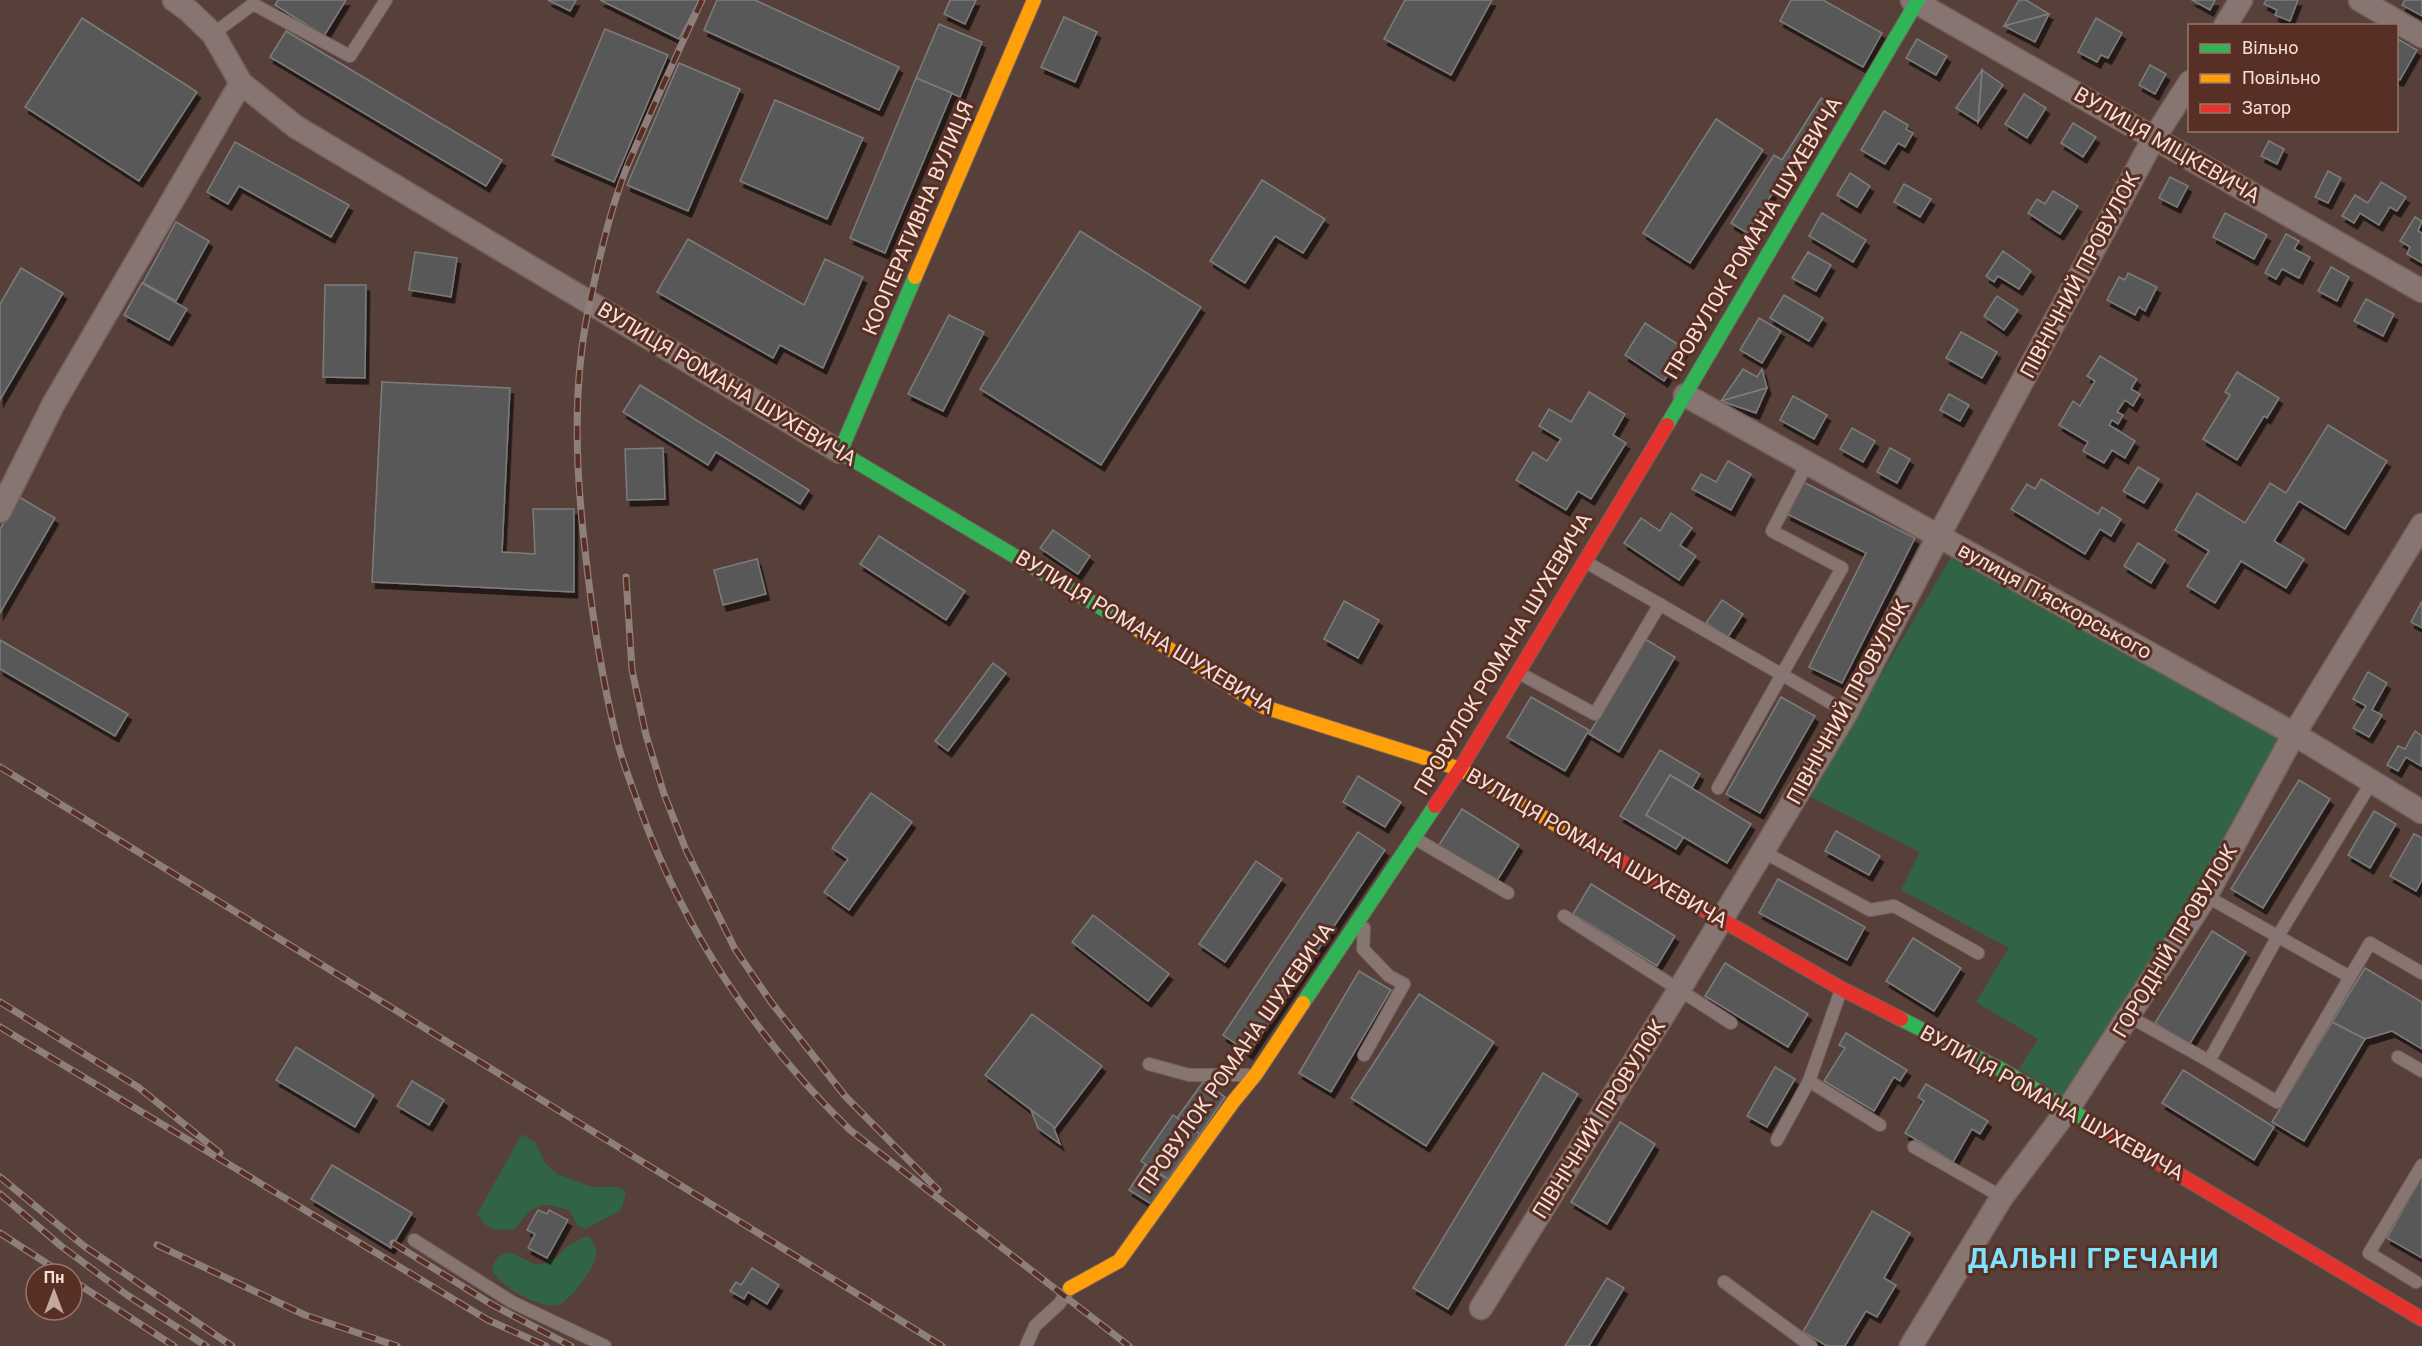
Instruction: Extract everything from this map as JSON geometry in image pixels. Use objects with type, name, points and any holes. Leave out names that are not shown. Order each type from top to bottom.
[{"type":"street","name":"ВУЛИЦЯ РОМАНА ШУХЕВИЧА","points":[[174,0],[213,34],[241,84],[296,127],[1203,668],[1264,707],[1460,769],[1842,989],[2002,1070],[2422,1319]]},
{"type":"street","name":"КООПЕРАТИВНА ВУЛИЦЯ","points":[[840,452],[1034,0]]},
{"type":"street","points":[[2226,24],[2241,0]]},
{"type":"street","points":[[2360,0],[2422,36]]},
{"type":"street","name":"ВУЛИЦЯ МІЦКЕВИЧА","points":[[1916,1],[2422,291]]},
{"type":"street","name":"ПРОВУЛОК РОМАНА ШУХЕВИЧА","points":[[1070,1288],[1119,1261],[1233,1102],[1256,1074],[1460,769],[1685,395],[1916,1]]},
{"type":"street","points":[[2,502],[54,402],[241,84]]},
{"type":"street","name":"ПІВНІЧНИЙ ПРОВУЛОК","points":[[1481,1308],[1764,852],[1847,712],[1938,537],[2154,138],[2188,85]]},
{"type":"street","name":"вулиця Пʼяскорського","points":[[1685,395],[2294,734],[2422,812]]},
{"type":"street","name":"ГОРОДНІЙ ПРОВУЛОК","points":[[1911,1346],[2002,1197],[2068,1109],[2130,1017],[2206,896],[2294,734],[2422,525]]},
{"type":"lane","points":[[213,34],[253,4],[350,56],[386,0]]},
{"type":"lane","points":[[1718,788],[1842,568],[1772,531],[1808,462]]},
{"type":"lane","points":[[1585,561],[1847,712]]},
{"type":"lane","points":[[1518,672],[1595,714],[1660,604]]},
{"type":"lane","points":[[2209,1060],[2278,936],[2371,783]]},
{"type":"lane","points":[[1414,838],[1508,893]]},
{"type":"lane","points":[[1764,852],[1870,910],[1894,906],[1978,953]]},
{"type":"lane","points":[[2206,896],[2350,977]]},
{"type":"lane","points":[[1364,1055],[1404,984],[1389,976],[1363,949],[1366,909]]},
{"type":"lane","points":[[1564,916],[1731,1023]]},
{"type":"lane","points":[[2130,1017],[2209,1060],[2277,1102],[2370,943],[2422,973]]},
{"type":"lane","points":[[1777,1140],[1809,1081],[1842,989]]},
{"type":"lane","points":[[2398,1057],[2422,1071]]},
{"type":"lane","points":[[1149,1064],[1189,1075],[1256,1074]]},
{"type":"lane","points":[[1809,1081],[1880,1125]]},
{"type":"lane","points":[[1914,1147],[2002,1197]]},
{"type":"lane","points":[[2415,1282],[2369,1253],[2422,1166]]},
{"type":"lane","points":[[414,1240],[512,1302],[605,1346]]},
{"type":"lane","points":[[1724,1282],[1806,1344]]},
{"type":"lane","points":[[1026,1346],[1035,1326],[1059,1304],[1070,1288]]},
{"type":"green space","points":[[1953,554],[2292,743],[2065,1097],[2019,1069],[2038,1039],[1976,1002],[2009,948],[1901,890],[1920,852],[1809,796]]},
{"type":"green space","points":[[522,1134],[536,1143],[545,1163],[557,1174],[593,1187],[619,1187],[626,1193],[621,1210],[585,1229],[577,1225],[570,1211],[544,1205],[533,1209],[515,1229],[498,1230],[485,1224],[477,1214]]},
{"type":"green space","points":[[584,1237],[590,1237],[593,1243],[596,1253],[595,1261],[571,1296],[560,1304],[543,1304],[533,1301],[504,1284],[492,1271],[494,1263],[506,1253],[510,1252],[534,1264],[544,1264],[557,1257],[567,1246]]},
{"type":"building","points":[[278,0],[346,0],[324,36],[275,5]]},
{"type":"building","points":[[548,0],[576,0],[570,11]]},
{"type":"building","points":[[600,0],[699,0],[679,39]]},
{"type":"building","points":[[717,0],[755,0],[899,67],[879,110],[704,30]]},
{"type":"building","points":[[950,0],[976,0],[965,24],[944,14]]},
{"type":"building","points":[[1405,0],[1492,0],[1451,75],[1384,39]]},
{"type":"building","points":[[1791,0],[1823,0],[1882,33],[1863,67],[1780,21]]},
{"type":"building","points":[[2019,0],[2026,0],[2049,14],[2004,26]]},
{"type":"building","points":[[2192,0],[2215,0],[2210,10]]},
{"type":"building","points":[[2266,0],[2298,0],[2290,21],[2275,15],[2277,10],[2264,4]]},
{"type":"building","points":[[2405,0],[2422,0],[2422,16],[2402,5]]},
{"type":"building","points":[[2049,14],[2035,42],[2004,26]]},
{"type":"building","points":[[1064,17],[1097,32],[1075,82],[1041,67]]},
{"type":"building","points":[[82,18],[197,92],[139,181],[25,107]]},
{"type":"building","points":[[2096,18],[2122,33],[2108,58],[2101,55],[2097,62],[2078,52]]},
{"type":"building","points":[[939,24],[982,42],[960,97],[916,78]]},
{"type":"building","points":[[605,29],[668,55],[614,182],[552,155]]},
{"type":"building","points":[[286,31],[502,160],[486,186],[270,57]]},
{"type":"building","points":[[1917,39],[1947,56],[1936,75],[1906,58]]},
{"type":"building","points":[[2398,39],[2417,50],[2400,80],[2398,80]]},
{"type":"building","points":[[679,63],[740,89],[688,211],[627,185]]},
{"type":"building","points":[[2150,65],[2166,74],[2155,94],[2139,85]]},
{"type":"building","points":[[1982,70],[2003,85],[1978,122]]},
{"type":"building","points":[[1982,70],[1978,122],[1956,108]]},
{"type":"building","points":[[916,78],[952,93],[885,253],[850,238]]},
{"type":"building","points":[[2024,94],[2046,108],[2027,138],[2005,124]]},
{"type":"building","points":[[1821,98],[1830,104],[1747,233],[1731,223],[1774,155],[1782,160]]},
{"type":"building","points":[[775,100],[863,138],[827,219],[740,181]]},
{"type":"building","points":[[1884,111],[1908,125],[1906,129],[1913,133],[1905,147],[1898,143],[1885,164],[1861,150]]},
{"type":"building","points":[[1716,119],[1763,150],[1690,263],[1643,233]]},
{"type":"building","points":[[2073,123],[2096,137],[2083,157],[2061,143]]},
{"type":"building","points":[[2269,141],[2284,149],[2277,164],[2261,156]]},
{"type":"building","points":[[235,142],[349,205],[331,237],[239,186],[228,204],[207,192]]},
{"type":"building","points":[[2328,171],[2341,178],[2328,203],[2315,197]]},
{"type":"building","points":[[1850,173],[1870,186],[1857,207],[1837,195]]},
{"type":"building","points":[[2170,177],[2188,186],[2177,207],[2159,198]]},
{"type":"building","points":[[1262,180],[1325,219],[1303,253],[1275,236],[1245,283],[1210,261]]},
{"type":"building","points":[[2381,182],[2406,197],[2397,211],[2390,207],[2379,225],[2360,213],[2354,223],[2342,216],[2355,195],[2368,203]]},
{"type":"building","points":[[1904,184],[1931,199],[1920,217],[1894,202]]},
{"type":"building","points":[[2053,191],[2078,206],[2060,234],[2028,213],[2037,199],[2045,204]]},
{"type":"building","points":[[1822,213],[1866,240],[1853,262],[1809,236]]},
{"type":"building","points":[[2225,213],[2267,235],[2254,259],[2213,237]]},
{"type":"building","points":[[2415,217],[2422,221],[2418,231],[2422,233],[2422,263],[2407,254],[2410,247],[2400,241]]},
{"type":"building","points":[[176,222],[209,241],[176,301],[143,283]]},
{"type":"building","points":[[1080,231],[1201,307],[1101,465],[980,389]]},
{"type":"building","points":[[2286,234],[2299,241],[2294,249],[2310,257],[2299,278],[2282,269],[2276,279],[2265,273]]},
{"type":"building","points":[[688,239],[804,305],[825,259],[863,277],[823,368],[780,345],[773,358],[657,292]]},
{"type":"building","points":[[2003,251],[2031,271],[2019,289],[1998,276],[1994,282],[1986,276]]},
{"type":"building","points":[[415,252],[457,258],[451,297],[409,290]]},
{"type":"building","points":[[1808,252],[1831,265],[1816,291],[1792,278]]},
{"type":"building","points":[[2331,267],[2349,277],[2337,301],[2318,291]]},
{"type":"building","points":[[21,268],[63,293],[0,400],[0,304]]},
{"type":"building","points":[[2128,273],[2157,287],[2145,311],[2139,307],[2135,315],[2107,300],[2119,277],[2125,280]]},
{"type":"building","points":[[142,283],[187,309],[169,340],[124,315]]},
{"type":"building","points":[[325,285],[366,285],[365,378],[323,377]]},
{"type":"building","points":[[1784,295],[1823,318],[1809,341],[1770,318]]},
{"type":"building","points":[[1997,296],[2018,310],[2004,330],[1984,316]]},
{"type":"building","points":[[2366,299],[2394,314],[2383,336],[2354,321]]},
{"type":"building","points":[[949,315],[984,332],[943,411],[908,394]]},
{"type":"building","points":[[1759,318],[1781,331],[1762,363],[1740,350]]},
{"type":"building","points":[[1645,323],[1685,349],[1664,381],[1625,355]]},
{"type":"building","points":[[1961,332],[1997,352],[1982,378],[1946,358]]},
{"type":"building","points":[[2100,356],[2137,379],[2131,389],[2140,394],[2133,406],[2125,400],[2117,412],[2123,415],[2118,424],[2112,420],[2109,425],[2135,441],[2125,458],[2112,450],[2104,463],[2083,451],[2088,442],[2059,425],[2073,401],[2080,406],[2095,381],[2087,376]]},
{"type":"building","points":[[1743,369],[1757,377],[1762,369],[1767,388],[1721,401]]},
{"type":"building","points":[[2237,372],[2279,398],[2267,418],[2264,416],[2237,460],[2203,439],[2230,395],[2225,392]]},
{"type":"building","points":[[382,382],[510,388],[502,552],[535,554],[533,509],[574,509],[574,592],[372,582]]},
{"type":"building","points":[[640,385],[809,490],[800,504],[716,452],[708,465],[623,412]]},
{"type":"building","points":[[1767,388],[1756,413],[1721,401]]},
{"type":"building","points":[[1589,392],[1625,414],[1613,435],[1626,443],[1591,499],[1578,491],[1566,510],[1516,480],[1533,452],[1547,461],[1561,439],[1539,426],[1549,409],[1571,422]]},
{"type":"building","points":[[1949,394],[1969,405],[1960,421],[1940,410]]},
{"type":"building","points":[[1793,396],[1827,415],[1814,439],[1780,420]]},
{"type":"building","points":[[2328,425],[2387,461],[2345,529],[2299,501],[2274,541],[2304,559],[2286,588],[2241,561],[2215,603],[2187,586],[2209,551],[2175,530],[2197,493],[2245,523],[2270,483],[2286,493]]},
{"type":"building","points":[[1852,428],[1875,441],[1863,462],[1840,449]]},
{"type":"building","points":[[663,448],[665,499],[627,500],[625,449]]},
{"type":"building","points":[[1890,448],[1910,459],[1897,483],[1877,472]]},
{"type":"building","points":[[1728,461],[1751,474],[1731,510],[1692,489],[1701,474],[1716,482]]},
{"type":"building","points":[[2138,467],[2159,479],[2144,503],[2123,491]]},
{"type":"building","points":[[2041,479],[2098,514],[2102,507],[2121,519],[2111,536],[2100,529],[2085,554],[2011,509],[2027,484],[2035,489]]},
{"type":"building","points":[[1803,482],[1915,538],[1842,683],[1809,667],[1866,553],[1787,514]]},
{"type":"building","points":[[19,497],[55,518],[0,613],[0,529]]},
{"type":"building","points":[[1671,513],[1692,528],[1680,545],[1696,556],[1679,580],[1624,543],[1641,518],[1660,531]]},
{"type":"building","points":[[1053,530],[1090,556],[1078,574],[1040,548]]},
{"type":"building","points":[[879,536],[965,591],[946,620],[860,564]]},
{"type":"building","points":[[2138,543],[2165,560],[2151,583],[2124,566]]},
{"type":"building","points":[[757,559],[766,594],[723,605],[714,570]]},
{"type":"building","points":[[1722,600],[1743,614],[1728,637],[1706,623]]},
{"type":"building","points":[[1344,601],[1379,620],[1358,658],[1324,639]]},
{"type":"building","points":[[2422,601],[2422,628],[2411,622]]},
{"type":"building","points":[[1645,639],[1675,657],[1619,752],[1589,734]]},
{"type":"building","points":[[0,640],[128,714],[115,736],[0,669]]},
{"type":"building","points":[[993,663],[1006,673],[948,751],[935,741]]},
{"type":"building","points":[[2368,672],[2387,683],[2372,710],[2382,715],[2369,737],[2353,728],[2366,706],[2353,699]]},
{"type":"building","points":[[1531,697],[1589,730],[1565,771],[1507,737]]},
{"type":"building","points":[[1781,697],[1815,716],[1760,813],[1726,794]]},
{"type":"building","points":[[2415,731],[2422,736],[2421,766],[2406,757],[2398,771],[2387,765],[2398,746],[2405,749]]},
{"type":"building","points":[[1660,750],[1700,774],[1692,788],[1670,775],[1646,815],[1684,837],[1676,849],[1620,816]]},
{"type":"building","points":[[1670,775],[1751,824],[1727,863],[1646,815]]},
{"type":"building","points":[[1358,776],[1401,802],[1385,827],[1343,802]]},
{"type":"building","points":[[2299,780],[2330,799],[2263,908],[2231,889]]},
{"type":"building","points":[[871,793],[912,822],[849,910],[824,892],[848,859],[832,848]]},
{"type":"building","points":[[1462,809],[1519,845],[1495,884],[1437,848]]},
{"type":"building","points":[[2374,811],[2396,824],[2370,868],[2348,855]]},
{"type":"building","points":[[1836,831],[1880,856],[1869,875],[1825,851]]},
{"type":"building","points":[[1358,832],[1385,850],[1249,1053],[1223,1035]]},
{"type":"building","points":[[2414,834],[2422,838],[2422,880],[2416,891],[2390,876]]},
{"type":"building","points":[[1256,861],[1282,879],[1225,962],[1199,944]]},
{"type":"building","points":[[1778,879],[1865,927],[1847,960],[1759,913]]},
{"type":"building","points":[[1591,884],[1675,936],[1657,966],[1573,914]]},
{"type":"building","points":[[1093,915],[1169,974],[1148,1001],[1072,942]]},
{"type":"building","points":[[2212,931],[2246,952],[2189,1045],[2155,1023]]},
{"type":"building","points":[[1913,938],[1961,968],[1934,1011],[1886,981]]},
{"type":"building","points":[[1725,963],[1808,1014],[1788,1047],[1705,996]]},
{"type":"building","points":[[2365,968],[2422,1002],[2422,1049],[2392,1031],[2365,1039],[2332,1022]]},
{"type":"building","points":[[1359,971],[1391,990],[1331,1092],[1299,1073]]},
{"type":"building","points":[[1419,994],[1494,1042],[1426,1146],[1351,1098]]},
{"type":"building","points":[[1032,1014],[1102,1066],[1055,1128],[985,1075]]},
{"type":"building","points":[[2332,1022],[2365,1039],[2304,1141],[2272,1122]]},
{"type":"building","points":[[1846,1033],[1907,1070],[1900,1081],[1894,1077],[1874,1111],[1824,1081],[1845,1048],[1839,1045]]},
{"type":"building","points":[[296,1047],[374,1095],[355,1127],[276,1080]]},
{"type":"building","points":[[1775,1067],[1795,1079],[1767,1127],[1747,1116]]},
{"type":"building","points":[[2183,1070],[2274,1127],[2254,1160],[2162,1103]]},
{"type":"building","points":[[1543,1073],[1578,1094],[1448,1309],[1413,1288]]},
{"type":"building","points":[[412,1081],[444,1100],[429,1125],[397,1106]]},
{"type":"building","points":[[1203,1082],[1225,1097],[1200,1134],[1177,1118]]},
{"type":"building","points":[[1926,1084],[1988,1121],[1980,1134],[1972,1129],[1953,1162],[1905,1133],[1924,1101],[1918,1097]]},
{"type":"building","points":[[1031,1110],[1053,1126],[1060,1144],[1038,1128]]},
{"type":"building","points":[[1173,1115],[1200,1134],[1168,1179],[1141,1161]]},
{"type":"building","points":[[1620,1122],[1655,1144],[1607,1224],[1571,1202]]},
{"type":"building","points":[[332,1165],[412,1213],[391,1248],[311,1199]]},
{"type":"building","points":[[1145,1165],[1168,1179],[1151,1204],[1129,1190]]},
{"type":"building","points":[[2422,1176],[2422,1258],[2387,1238]]},
{"type":"building","points":[[538,1210],[547,1214],[549,1210],[568,1220],[547,1258],[528,1248],[535,1234],[527,1230]]},
{"type":"building","points":[[1872,1211],[1910,1233],[1884,1278],[1896,1285],[1877,1317],[1866,1311],[1845,1346],[1827,1346],[1803,1332]]},
{"type":"building","points":[[752,1268],[779,1285],[767,1304],[748,1292],[744,1299],[730,1291],[736,1282],[741,1285]]},
{"type":"building","points":[[1607,1278],[1624,1288],[1589,1346],[1565,1346]]},
{"type":"railway","points":[[702,0],[623,178],[602,248],[583,341],[577,430],[579,490],[594,623],[612,720],[623,761],[660,859],[703,944],[728,984],[784,1059],[850,1130],[1129,1346]]},
{"type":"railway","points":[[626,577],[632,670],[646,735],[664,794],[686,850],[735,949],[771,1002],[845,1096],[938,1190]]},
{"type":"railway","points":[[0,767],[942,1346]]},
{"type":"railway","points":[[0,1002],[138,1087],[220,1153]]},
{"type":"railway","points":[[0,1027],[488,1320],[546,1346]]},
{"type":"railway","points":[[0,1177],[84,1246],[232,1346]]},
{"type":"railway","points":[[0,1194],[61,1246],[127,1295],[206,1346]]},
{"type":"railway","points":[[0,1233],[45,1262]]},
{"type":"railway","points":[[393,1243],[491,1304],[571,1346]]},
{"type":"railway","points":[[157,1245],[305,1315],[397,1346]]},
{"type":"railway","points":[[84,1288],[174,1346]]},
{"type":"traffic: fast","points":[[1667,425],[1918,0]]},
{"type":"traffic: fast","points":[[915,277],[840,452],[1125,622]]},
{"type":"traffic: fast","points":[[1303,1003],[1435,806]]},
{"type":"traffic: fast","points":[[1901,1019],[2002,1070],[2104,1130]]},
{"type":"traffic: slow","points":[[915,277],[1034,0]]},
{"type":"traffic: slow","points":[[1125,622],[1264,707],[1460,769],[1590,844]]},
{"type":"traffic: slow","points":[[1070,1288],[1119,1261],[1233,1102],[1256,1074],[1303,1003]]},
{"type":"traffic: jam","points":[[1435,806],[1460,769],[1667,425]]},
{"type":"traffic: jam","points":[[1590,844],[1842,989],[1901,1019]]},
{"type":"traffic: jam","points":[[2104,1130],[2422,1319]]},
{"type":"district","name":"ДАЛЬНІ ГРЕЧАНИ","points":[[2094,1259]]}]
